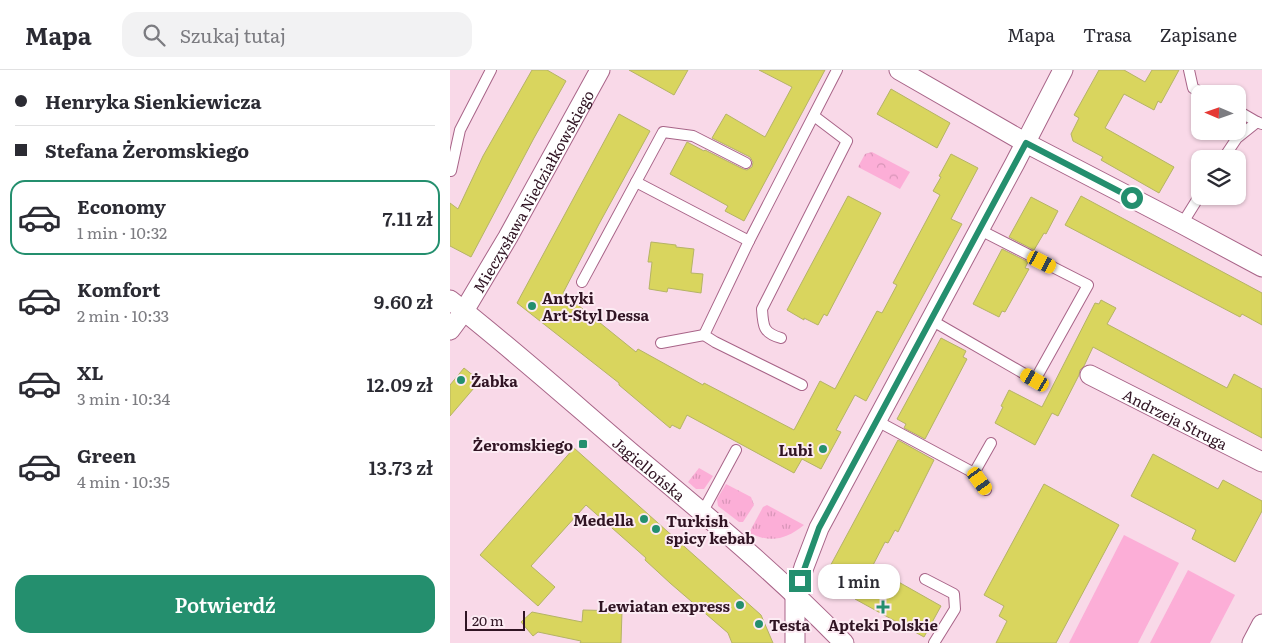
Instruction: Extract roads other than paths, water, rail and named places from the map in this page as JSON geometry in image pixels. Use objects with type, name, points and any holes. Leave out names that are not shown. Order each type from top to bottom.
[{"type":"street","name":"Mieczysława Niedziałkowskiego","points":[[450,330],[457,306],[508,237],[600,70]]},
{"type":"street","points":[[899,70],[1026,143],[1262,267]]},
{"type":"street","points":[[795,643],[795,596],[819,528],[980,230],[1063,70]]},
{"type":"street","name":"Jagiellońska","points":[[457,306],[702,512],[844,643]]},
{"type":"street","name":"Andrzeja Struga","points":[[1090,375],[1262,462]]},
{"type":"street","points":[[1252,643],[1262,624]]},
{"type":"lane","points":[[451,172],[460,130],[492,70]]},
{"type":"lane","points":[[704,335],[749,241],[837,70]]},
{"type":"lane","points":[[1188,70],[1191,85]]},
{"type":"lane","points":[[1229,150],[1237,138],[1260,123],[1246,115]]},
{"type":"lane","points":[[781,338],[771,336],[763,325],[762,309],[847,141],[814,116]]},
{"type":"lane","points":[[582,282],[663,132],[692,136],[746,163]]},
{"type":"lane","points":[[636,182],[749,241]]},
{"type":"lane","points":[[1182,224],[1194,205]]},
{"type":"lane","points":[[931,320],[1035,380],[1088,285],[980,230]]},
{"type":"lane","points":[[661,343],[704,335],[802,385]]},
{"type":"lane","points":[[877,421],[974,473],[986,490]]},
{"type":"lane","points":[[974,473],[991,443]]},
{"type":"lane","points":[[702,512],[736,450]]},
{"type":"lane","points":[[925,578],[954,594],[955,609],[934,643]]},
{"type":"place","name":"Antyki Art-Styl Dessa","points":[[532,306]]},
{"type":"place","name":"Żabka","points":[[461,380]]},
{"type":"place","name":"Żeromskiego","points":[[583,444]]},
{"type":"place","name":"Lubi","points":[[823,449]]},
{"type":"place","name":"Medella","points":[[644,519]]},
{"type":"place","name":"Turkish spicy kebab","points":[[656,529]]},
{"type":"place","name":"Lewiatan express","points":[[740,605]]},
{"type":"place","name":"Apteki Polskie","points":[[883,607]]},
{"type":"place","name":"Testa","points":[[759,624]]}]
